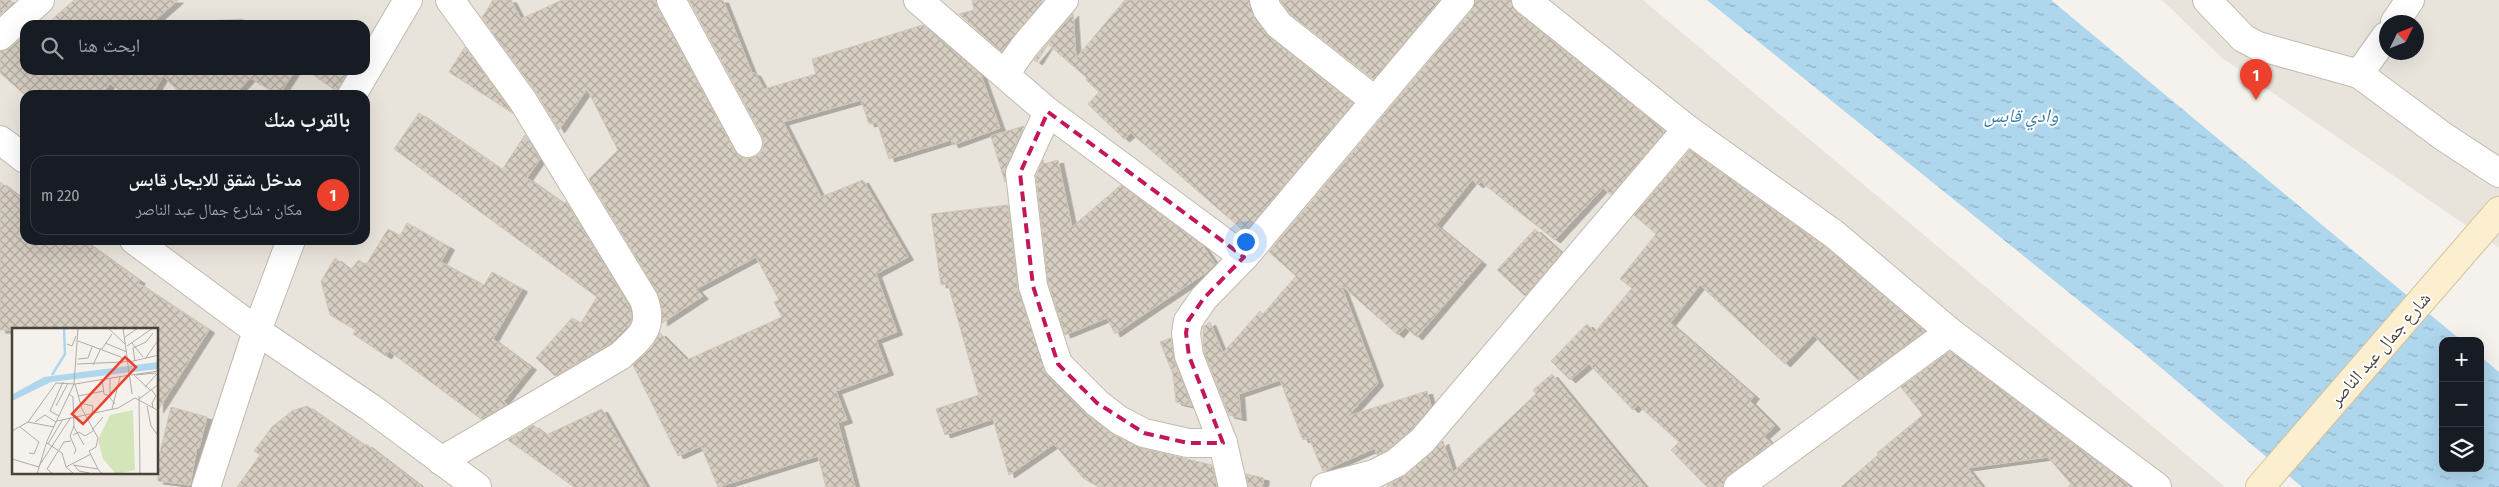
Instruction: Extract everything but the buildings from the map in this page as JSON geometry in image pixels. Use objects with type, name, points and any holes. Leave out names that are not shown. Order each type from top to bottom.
[{"type":"main road","name":"شارع جمال عبد الناصر","points":[[2260,487],[2499,211]]},
{"type":"street","points":[[0,36],[40,0]]},
{"type":"street","points":[[370,64],[408,0]]},
{"type":"street","points":[[441,461],[620,356],[643,334],[648,323],[648,312],[644,300],[523,101],[450,0]]},
{"type":"street","points":[[671,0],[748,143]]},
{"type":"street","points":[[918,0],[1048,112],[1244,256]]},
{"type":"street","points":[[1004,74],[1041,12],[1064,0]]},
{"type":"street","points":[[1264,0],[1267,9],[1279,25],[1374,100]]},
{"type":"street","points":[[1233,487],[1223,443],[1189,356],[1186,334],[1188,321],[1204,298],[1244,256],[1460,0]]},
{"type":"street","points":[[1526,0],[1687,129],[1834,234],[1950,332],[2157,487]]},
{"type":"street","points":[[2207,0],[2243,38],[2258,46],[2358,74],[2444,137],[2499,173]]},
{"type":"street","points":[[2400,15],[2410,0]]},
{"type":"street","points":[[2358,74],[2379,46]]},
{"type":"street","points":[[355,90],[364,75]]},
{"type":"street","points":[[1048,112],[1020,173],[1033,286],[1058,364],[1096,403],[1118,420],[1144,433],[1188,443],[1223,443]]},
{"type":"street","points":[[1325,487],[1374,474],[1396,463],[1422,441],[1687,129]]},
{"type":"street","points":[[0,140],[20,155]]},
{"type":"street","points":[[141,245],[257,331],[371,408],[477,487]]},
{"type":"street","points":[[206,487],[257,331],[289,245]]},
{"type":"street","points":[[1738,487],[1950,332]]},
{"type":"highlighted area","points":[[1048,112],[1244,257],[1204,298],[1188,321],[1186,333],[1189,356],[1223,443],[1188,443],[1144,433],[1097,403],[1058,364],[1033,286],[1020,173]]},
{"type":"shaded area","points":[[0,0],[1643,0],[2225,487],[0,487]]},
{"type":"shaded area","points":[[2162,0],[2499,0],[2499,248],[2222,58]]},
{"type":"water","name":"وادي قابس","points":[[1707,0],[2051,0],[2457,337],[2439,337],[2439,472],[2484,472],[2484,359],[2499,372],[2499,487],[2302,487],[2140,350]]},
{"type":"place","name":"مدخل شقق للايجار قابس","points":[[2256,100]]}]
